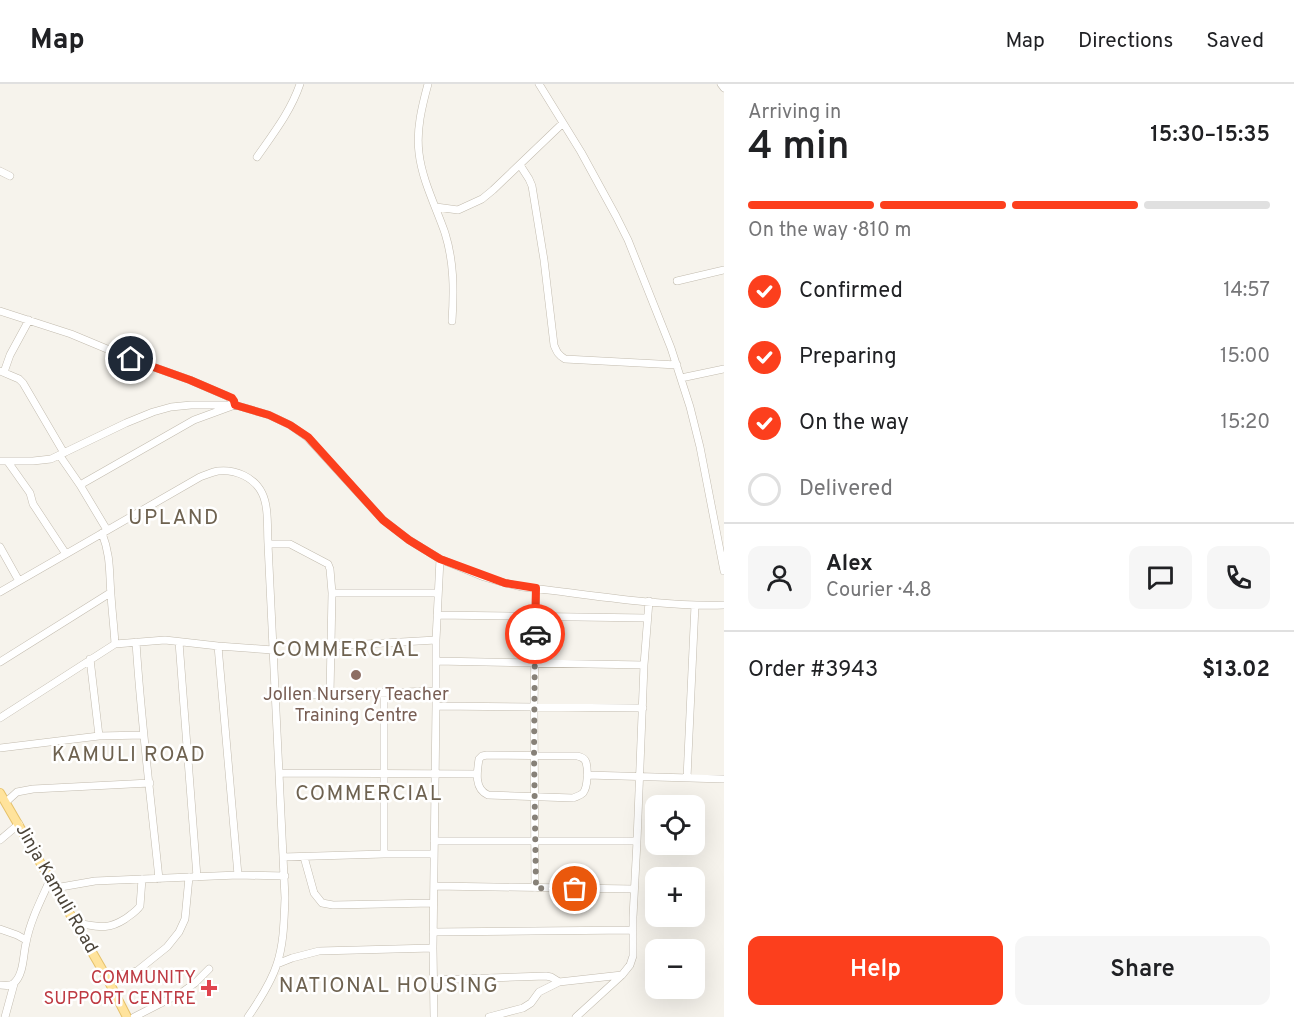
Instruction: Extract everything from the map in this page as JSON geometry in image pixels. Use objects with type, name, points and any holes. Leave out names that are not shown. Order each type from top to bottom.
[{"type":"main road","name":"Jinja Kamuli Road","points":[[0,793],[128,1017]]},
{"type":"street","points":[[257,157],[282,121],[300,84]]},
{"type":"street","points":[[428,84],[420,119],[419,152],[445,235],[452,266],[453,321]]},
{"type":"street","points":[[539,84],[600,186],[628,240],[677,365],[700,447],[724,571]]},
{"type":"street","points":[[721,84],[724,88]]},
{"type":"street","points":[[436,207],[453,210],[482,199],[563,123]]},
{"type":"street","points":[[520,165],[532,186],[555,345],[560,356],[565,359],[677,365]]},
{"type":"street","points":[[0,171],[10,176]]},
{"type":"street","points":[[677,281],[724,270]]},
{"type":"street","points":[[0,311],[71,334],[190,380],[232,398],[235,405]]},
{"type":"street","points":[[29,320],[2,372],[23,383],[105,532],[109,554],[115,644]]},
{"type":"street","points":[[681,378],[724,369]]},
{"type":"street","points":[[80,485],[194,420],[235,405]]},
{"type":"street","points":[[4,461],[43,461],[62,455],[113,428],[171,407],[235,405],[269,415],[308,437],[383,520],[409,540],[440,559],[505,583],[536,588],[649,602],[695,605],[723,603]]},
{"type":"street","points":[[4,461],[30,493],[33,504],[66,554]]},
{"type":"street","points":[[0,592],[200,477],[216,471],[230,471],[254,482],[262,493],[266,508],[276,696],[285,876],[284,926],[277,964],[259,1001],[248,1017]]},
{"type":"street","points":[[268,544],[290,544],[328,564],[332,593],[330,694]]},
{"type":"street","points":[[0,548],[19,581]]},
{"type":"street","points":[[434,1017],[436,640],[440,559]]},
{"type":"street","points":[[536,588],[534,707],[536,888]]},
{"type":"street","points":[[0,662],[111,593]]},
{"type":"street","points":[[332,593],[438,593]]},
{"type":"street","points":[[576,1017],[622,975],[632,961],[644,665],[649,602]]},
{"type":"street","points":[[687,778],[695,605]]},
{"type":"street","points":[[437,615],[647,618]]},
{"type":"street","points":[[0,718],[115,644],[165,640],[273,650]]},
{"type":"street","points":[[331,646],[436,640]]},
{"type":"street","points":[[136,642],[143,735],[159,879]]},
{"type":"street","points":[[107,978],[137,971],[167,947],[180,932],[185,919],[193,877],[179,642]]},
{"type":"street","points":[[218,646],[238,875]]},
{"type":"street","points":[[90,659],[99,736]]},
{"type":"street","points":[[436,662],[644,665]]},
{"type":"street","points":[[276,696],[436,691]]},
{"type":"street","points":[[384,692],[384,854]]},
{"type":"street","points":[[436,706],[643,708]]},
{"type":"street","points":[[0,748],[99,736],[143,735]]},
{"type":"street","points":[[534,755],[583,758],[586,763],[584,792],[573,798],[488,795],[478,787],[478,759],[482,756],[534,755]]},
{"type":"street","points":[[279,773],[477,774]]},
{"type":"street","points":[[586,775],[724,779]]},
{"type":"street","points":[[6,802],[17,792],[33,789],[150,783]]},
{"type":"street","points":[[0,840],[19,824]]},
{"type":"street","points":[[434,841],[637,841]]},
{"type":"street","points":[[283,857],[434,855]]},
{"type":"street","points":[[304,857],[314,893],[322,903],[333,905],[434,903]]},
{"type":"street","points":[[5,1017],[14,984],[22,968],[32,920],[53,884],[238,875],[285,876]]},
{"type":"street","points":[[76,923],[102,927],[114,926],[140,906],[142,879]]},
{"type":"street","points":[[434,886],[634,889]]},
{"type":"street","points":[[0,929],[17,934],[26,940]]},
{"type":"street","points":[[433,932],[633,930]]},
{"type":"street","points":[[277,964],[319,951],[433,948]]},
{"type":"street","points":[[134,1017],[181,993],[209,969]]},
{"type":"street","points":[[434,980],[540,975],[551,977],[559,982]]},
{"type":"street","points":[[489,1017],[523,1008],[531,1003],[539,992],[559,982],[622,975]]},
{"type":"street","points":[[0,985],[14,984]]},
{"type":"way so far","points":[[535,634],[536,888],[575,889]]},
{"type":"place","name":"Jollen Nursery Teacher Training Centre","points":[[356,675]]},
{"type":"place","name":"COMMUNITY SUPPORT CENTRE","points":[[209,988]]},
{"type":"district","name":"UPLAND","points":[[174,518]]},
{"type":"district","name":"COMMERCIAL","points":[[346,650]]},
{"type":"district","name":"KAMULI ROAD","points":[[129,755]]},
{"type":"district","name":"COMMERCIAL","points":[[369,794]]},
{"type":"district","name":"NATIONAL HOUSING","points":[[389,986]]},
{"type":"route","points":[[131,359],[190,380],[232,398],[235,405],[269,415],[290,425],[308,437],[383,520],[409,540],[440,559],[505,583],[536,588],[535,634]]}]
